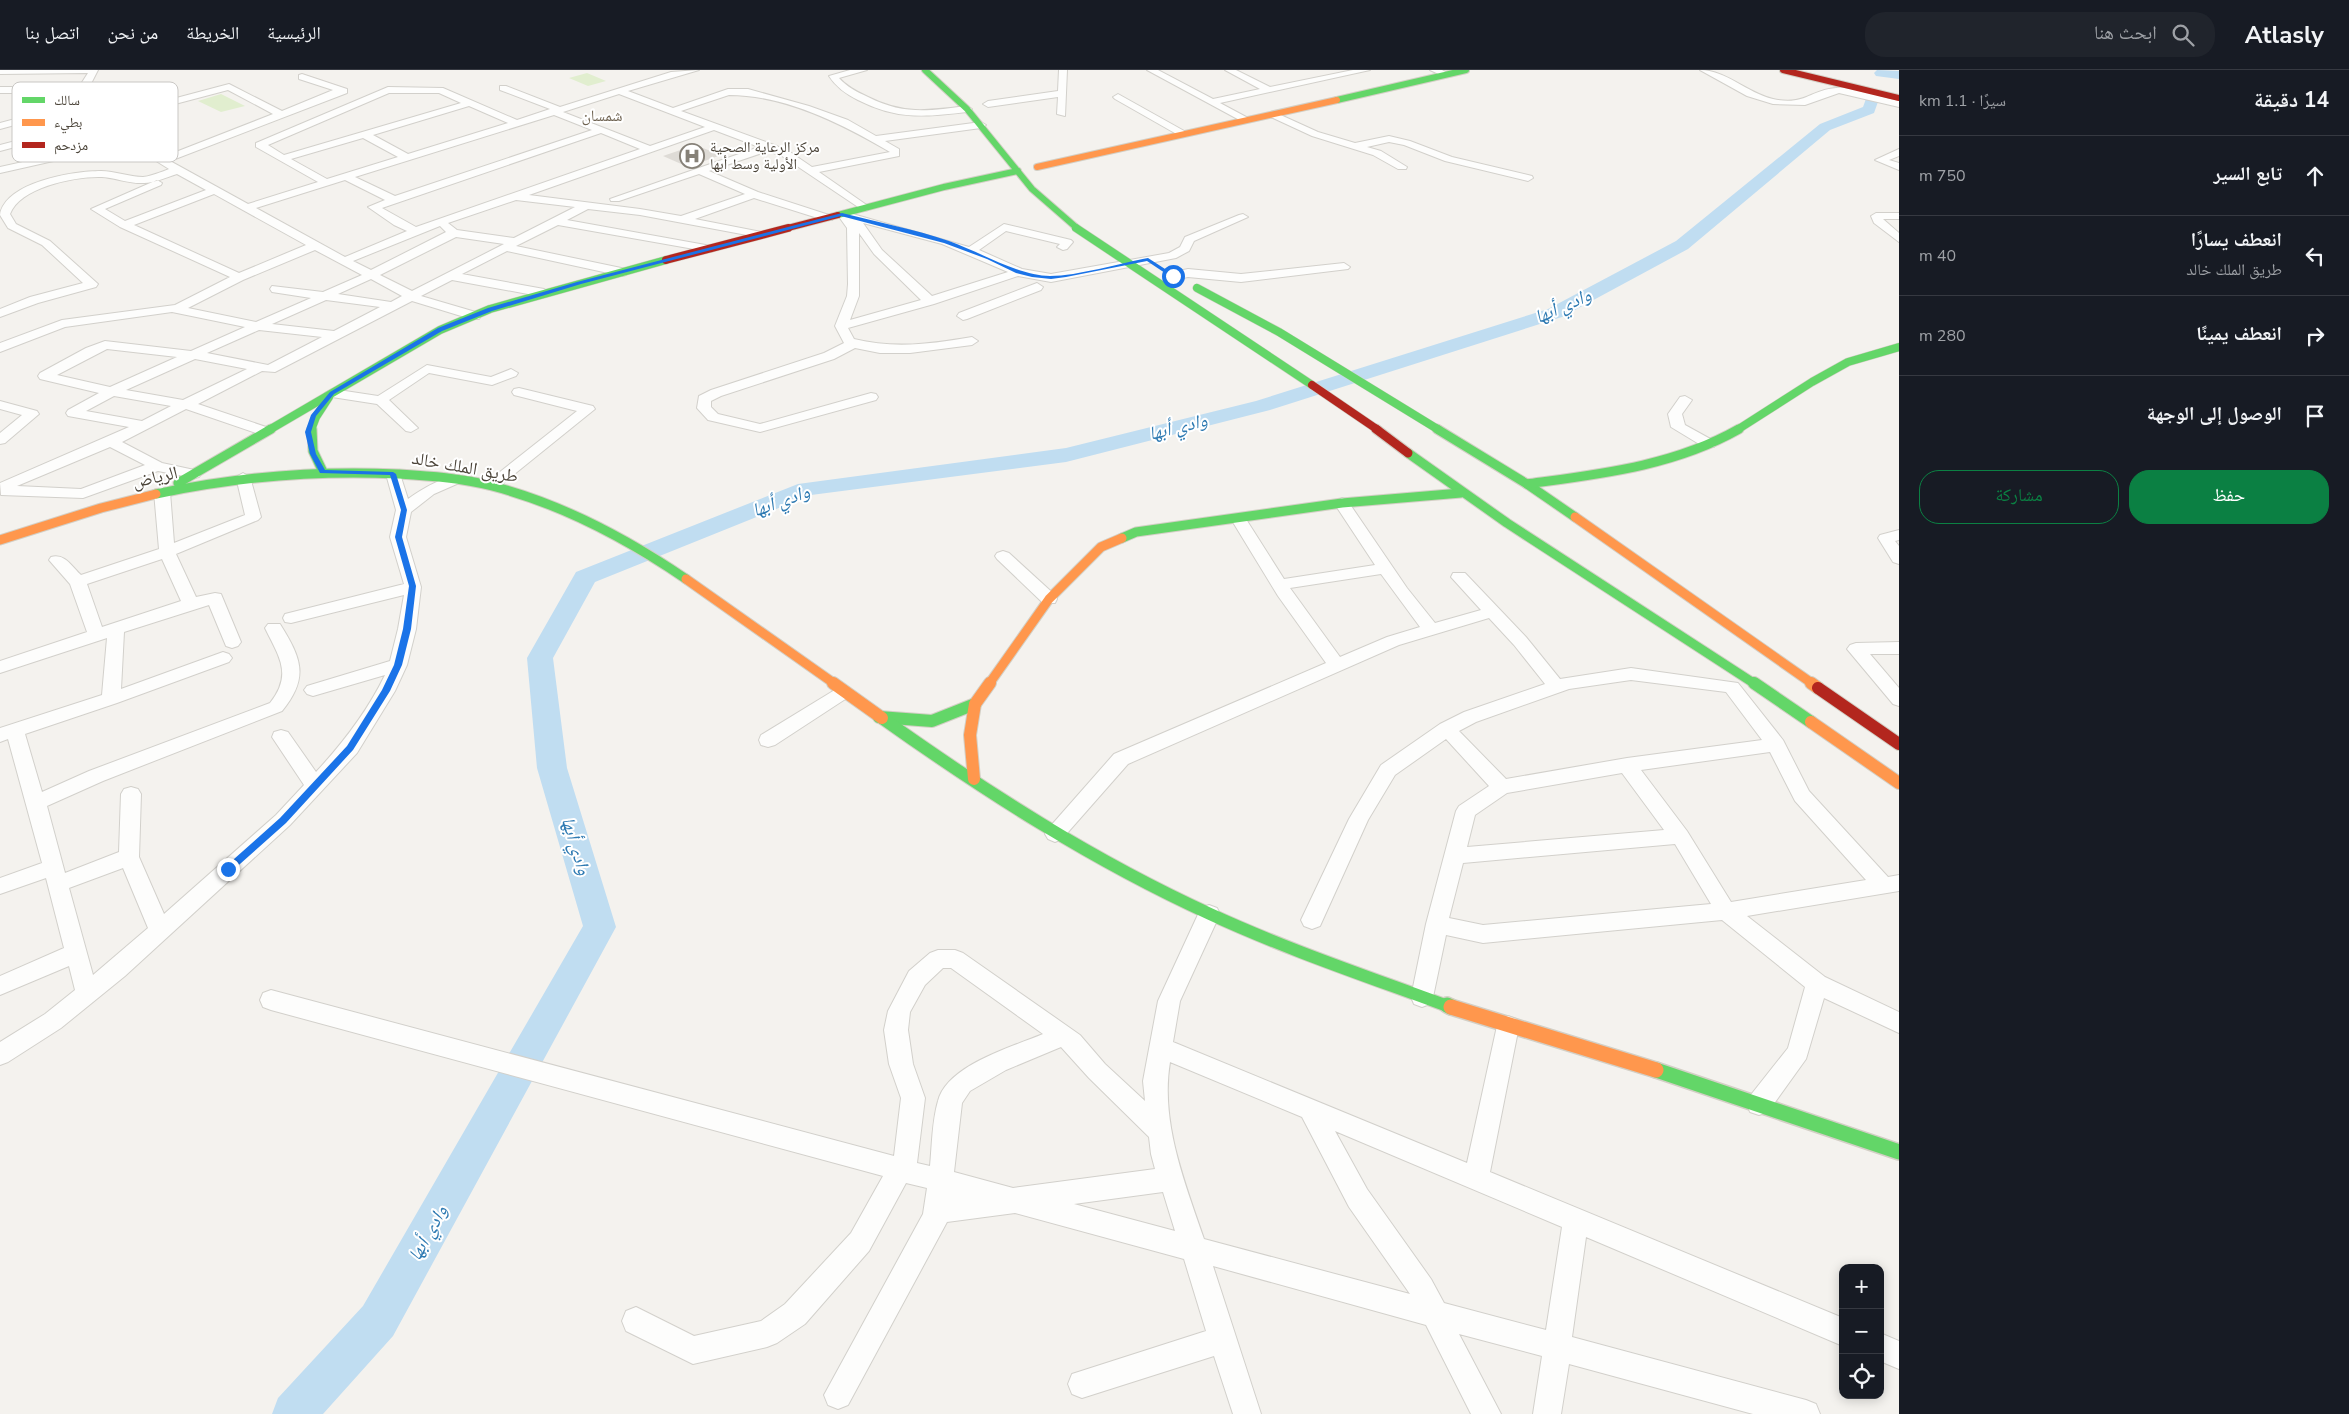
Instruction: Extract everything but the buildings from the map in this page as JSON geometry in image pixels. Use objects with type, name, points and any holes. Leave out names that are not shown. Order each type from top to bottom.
[{"type":"main road","points":[[917,70],[936,80]]},
{"type":"main road","points":[[925,70],[967,109],[1032,189],[1070,224],[1362,418],[1461,492],[1742,674],[1899,783]]},
{"type":"main road","points":[[1047,177],[1034,163],[1274,115],[1466,70]]},
{"type":"main road","points":[[1783,70],[1805,73],[1899,94]]},
{"type":"main road","points":[[1819,70],[1899,94]]},
{"type":"main road","points":[[1830,70],[1899,94]]},
{"type":"main road","points":[[1805,73],[1849,86],[1899,94]]},
{"type":"main road","points":[[162,492],[440,330],[475,316],[544,293],[710,248],[828,218],[848,216],[864,208],[1018,171]]},
{"type":"main road","points":[[1133,250],[1173,276],[1279,332],[1527,484],[1898,743]]},
{"type":"main road","points":[[1527,484],[1632,467],[1675,457],[1709,444],[1750,423],[1835,370],[1885,349],[1899,347]]},
{"type":"main road","points":[[323,472],[313,454],[308,432],[313,416],[332,393]]},
{"type":"main road","points":[[1393,441],[1449,474],[1459,476]]},
{"type":"main road","points":[[1468,447],[1479,467]]},
{"type":"main road","name":"طريق الملك خالد","points":[[323,472],[393,474],[491,486],[590,521],[630,541],[673,569],[879,717],[1056,834],[1208,914],[1299,952],[1422,997],[1508,1026],[1641,1065],[1899,1152]]},
{"type":"main road","name":"الرياض","points":[[0,540],[103,507],[162,492],[243,477],[323,472]]},
{"type":"main road","points":[[1513,490],[1538,500],[1568,519],[1606,538]]},
{"type":"main road","points":[[974,779],[970,735],[975,704],[1049,599],[1100,547],[1136,532],[1342,503],[1461,492]]},
{"type":"main road","points":[[1488,495],[1492,502],[1538,541]]},
{"type":"main road","points":[[879,717],[932,721],[975,704]]},
{"type":"street","points":[[0,71],[94,70]]},
{"type":"street","points":[[87,82],[94,70]]},
{"type":"street","points":[[249,207],[514,122],[674,74],[695,70]]},
{"type":"street","points":[[829,73],[863,70]]},
{"type":"street","points":[[1062,114],[1064,70]]},
{"type":"street","points":[[1153,71],[1166,70]]},
{"type":"street","points":[[1231,71],[1245,70]]},
{"type":"street","points":[[1434,70],[1446,74]]},
{"type":"street","points":[[1704,70],[1773,104],[1805,102],[1832,90],[1899,94]]},
{"type":"street","points":[[1153,71],[1245,120]]},
{"type":"street","points":[[1231,71],[1269,90]]},
{"type":"street","points":[[1212,102],[1358,71]]},
{"type":"street","points":[[829,73],[837,82],[870,103],[900,114],[967,109]]},
{"type":"street","points":[[302,77],[340,90],[378,94]]},
{"type":"street","points":[[303,95],[327,86]]},
{"type":"street","points":[[178,101],[229,87],[281,114]]},
{"type":"street","points":[[503,88],[649,149]]},
{"type":"street","points":[[178,156],[340,90]]},
{"type":"street","points":[[325,182],[260,145],[388,90],[440,90],[514,122]]},
{"type":"street","points":[[619,91],[786,154],[864,208]]},
{"type":"street","points":[[673,111],[728,92],[748,92],[837,120],[876,139],[895,151],[895,154],[810,171]]},
{"type":"street","points":[[987,104],[1063,93]]},
{"type":"street","points":[[1118,97],[1182,134]]},
{"type":"street","points":[[263,104],[279,101]]},
{"type":"street","points":[[283,158],[470,103]]},
{"type":"street","points":[[1274,115],[1315,134],[1377,153],[1402,167]]},
{"type":"street","points":[[312,122],[350,138]]},
{"type":"street","points":[[876,139],[981,125]]},
{"type":"street","points":[[344,261],[416,231],[716,126]]},
{"type":"street","points":[[416,231],[398,223],[374,207],[601,130]]},
{"type":"street","points":[[364,134],[406,156]]},
{"type":"street","points":[[1355,146],[1389,139],[1407,143],[1448,159],[1528,178]]},
{"type":"street","points":[[2,145],[12,153]]},
{"type":"street","points":[[615,200],[770,147]]},
{"type":"street","points":[[1899,152],[1880,160],[1899,167]]},
{"type":"street","points":[[0,170],[30,162]]},
{"type":"street","points":[[162,162],[249,207],[371,275],[414,296],[475,316]]},
{"type":"street","points":[[25,163],[57,180]]},
{"type":"street","points":[[700,171],[754,194],[828,218]]},
{"type":"street","points":[[0,313],[9,304],[92,284],[46,243],[12,226],[5,214],[9,203],[27,190],[57,180],[101,174],[144,180],[181,172]]},
{"type":"street","points":[[181,172],[96,209],[124,225],[239,277]]},
{"type":"street","points":[[345,176],[394,200]]},
{"type":"street","points":[[124,225],[215,190]]},
{"type":"street","points":[[681,220],[754,194]]},
{"type":"street","points":[[515,197],[640,212],[763,235]]},
{"type":"street","points":[[264,431],[201,409],[84,387],[45,376],[106,345],[195,355],[270,370],[587,206]]},
{"type":"street","points":[[848,216],[910,231],[970,251],[1018,272],[1051,278],[1172,256],[1186,249],[1190,239],[1243,217]]},
{"type":"street","points":[[848,216],[878,252],[933,300],[963,316],[972,343],[902,351],[869,348],[849,342],[841,326],[853,296],[854,284],[853,228],[848,216]]},
{"type":"street","points":[[1899,216],[1876,216],[1878,221],[1899,239]]},
{"type":"street","points":[[556,222],[710,248]]},
{"type":"street","points":[[441,223],[454,233],[622,272]]},
{"type":"street","points":[[970,251],[1004,227],[1067,242],[1062,247]]},
{"type":"street","points":[[146,426],[73,413],[112,391],[371,275],[454,233]]},
{"type":"street","points":[[176,309],[239,277],[316,245]]},
{"type":"street","points":[[1173,276],[1188,273],[1241,278],[1344,266]]},
{"type":"street","points":[[841,326],[933,300],[1018,272]]},
{"type":"street","points":[[452,276],[544,293]]},
{"type":"street","points":[[963,316],[1037,287]]},
{"type":"street","points":[[276,289],[395,306]]},
{"type":"street","points":[[0,348],[62,324],[176,309],[258,326],[335,336]]},
{"type":"street","points":[[854,343],[820,359],[716,393],[704,399],[704,408],[713,417],[760,428],[871,397]]},
{"type":"street","points":[[0,489],[146,426],[260,368]]},
{"type":"street","points":[[381,400],[427,369],[453,372],[492,381],[510,373]]},
{"type":"street","points":[[491,486],[588,409],[519,392]]},
{"type":"street","points":[[332,393],[381,400],[411,428]]},
{"type":"street","points":[[1685,400],[1675,414],[1678,427],[1709,444]]},
{"type":"street","points":[[0,405],[32,414],[0,440]]},
{"type":"street","points":[[111,442],[158,466],[194,474]]},
{"type":"street","points":[[0,489],[68,494],[83,493],[158,466]]},
{"type":"street","points":[[0,1053],[53,1022],[87,994],[283,820],[350,748],[386,691],[398,665],[407,629],[413,586],[398,537],[404,510],[393,474]]},
{"type":"street","points":[[78,582],[168,552],[253,517],[243,477]]},
{"type":"street","points":[[404,510],[429,491],[454,480]]},
{"type":"street","points":[[162,492],[168,552],[191,604]]},
{"type":"street","points":[[1342,503],[1385,568],[1430,630]]},
{"type":"street","points":[[1239,519],[1280,585],[1336,665]]},
{"type":"street","points":[[1899,535],[1886,538],[1899,559]]},
{"type":"street","points":[[1003,556],[1049,599]]},
{"type":"street","points":[[58,560],[78,582],[97,636]]},
{"type":"street","points":[[1280,585],[1385,568]]},
{"type":"street","points":[[1459,577],[1520,641],[1557,687]]},
{"type":"street","points":[[291,618],[413,586]]},
{"type":"street","points":[[0,667],[191,604],[215,598],[232,642]]},
{"type":"street","points":[[1056,834],[1121,760],[1393,641],[1492,612]]},
{"type":"street","points":[[36,803],[96,776],[276,707],[286,696],[293,678],[292,668],[274,628]]},
{"type":"street","points":[[111,699],[116,630]]},
{"type":"street","points":[[1899,648],[1856,649],[1899,700]]},
{"type":"street","points":[[87,994],[36,803],[7,733],[111,699],[223,658]]},
{"type":"street","points":[[313,690],[398,665]]},
{"type":"street","points":[[1312,920],[1359,818],[1388,770],[1447,729],[1470,717],[1567,683],[1631,674],[1732,687],[1776,744],[1802,796],[1892,884]]},
{"type":"street","points":[[768,740],[844,692]]},
{"type":"street","points":[[1447,729],[1502,787]]},
{"type":"street","points":[[280,737],[315,786]]},
{"type":"street","points":[[1422,997],[1437,924],[1466,811],[1502,787],[1627,765],[1776,744]]},
{"type":"street","points":[[1627,765],[1680,836],[1726,911],[1817,984],[1898,1022]]},
{"type":"street","points":[[132,794],[129,857],[160,930]]},
{"type":"street","points":[[1454,856],[1680,836]]},
{"type":"street","points":[[0,886],[56,875],[129,857]]},
{"type":"street","points":[[1437,924],[1483,934],[1726,911],[1892,884]]},
{"type":"street","points":[[1208,914],[1169,1001],[1155,1081],[1163,1154],[1247,1414]]},
{"type":"street","points":[[0,986],[76,953]]},
{"type":"street","points":[[636,1321],[693,1350],[767,1333],[795,1314],[860,1242],[906,1159],[913,1098],[901,1064],[896,1030],[899,1011],[917,978],[938,959],[955,959],[1072,1042],[1097,1071],[1160,1131]]},
{"type":"street","points":[[1759,1104],[1798,1052],[1817,984]]},
{"type":"street","points":[[271,1000],[1806,1414]]},
{"type":"street","points":[[1476,1178],[1508,1026]]},
{"type":"street","points":[[838,1395],[908,1271],[936,1217],[950,1100],[962,1083],[998,1063],[1063,1036]]},
{"type":"street","points":[[1161,1047],[1839,1330]]},
{"type":"street","points":[[1311,1110],[1358,1198],[1422,1288],[1474,1393],[1487,1414]]},
{"type":"street","points":[[937,1211],[1171,1179]]},
{"type":"street","points":[[1547,1414],[1576,1220]]},
{"type":"street","points":[[1082,1384],[1223,1339]]},
{"type":"street","points":[[1884,1349],[1899,1355]]},
{"type":"green space","points":[[587,73],[606,81],[588,86],[569,78]]},
{"type":"green space","points":[[221,94],[245,106],[221,112],[198,101]]},
{"type":"waterway","name":"وادي أبها","points":[[1881,73],[1899,75]]},
{"type":"waterway","name":"وادي أبها","points":[[294,1414],[378,1321],[600,927],[552,768],[540,658],[585,577],[806,489],[1066,455],[1263,406],[1555,313],[1682,245],[1825,127],[1869,110],[1872,99]]},
{"type":"traffic: fast","points":[[925,70],[967,109],[1032,189],[1070,224],[1312,385]]},
{"type":"traffic: fast","points":[[1337,100],[1466,70]]},
{"type":"traffic: fast","points":[[838,215],[944,187],[1018,171]]},
{"type":"traffic: fast","points":[[178,483],[440,330],[490,309],[666,260]]},
{"type":"traffic: fast","points":[[1197,288],[1279,332],[1527,484],[1575,517]]},
{"type":"traffic: fast","points":[[1527,484],[1642,466],[1708,445],[1744,426],[1830,371],[1867,355],[1899,347]]},
{"type":"traffic: fast","points":[[323,472],[313,451],[311,433],[312,425],[321,407],[329,397]]},
{"type":"traffic: fast","points":[[1408,453],[1507,523],[1811,722]]},
{"type":"traffic: fast","points":[[156,494],[219,482],[313,473],[377,473],[472,482],[518,493],[594,523],[641,549],[686,579]]},
{"type":"traffic: fast","points":[[1122,538],[1136,532],[1342,503],[1461,493]]},
{"type":"traffic: fast","points":[[879,717],[932,721],[975,704]]},
{"type":"traffic: fast","points":[[882,718],[928,751],[1055,834],[1209,914],[1299,952],[1451,1007]]},
{"type":"traffic: fast","points":[[1656,1070],[1899,1152]]},
{"type":"traffic: slow","points":[[1037,167],[1337,100]]},
{"type":"traffic: slow","points":[[0,540],[101,508],[156,494]]},
{"type":"traffic: slow","points":[[1575,517],[1818,688]]},
{"type":"traffic: slow","points":[[974,779],[970,735],[975,704],[1049,599],[1101,547],[1122,538]]},
{"type":"traffic: slow","points":[[686,579],[882,718]]},
{"type":"traffic: slow","points":[[1811,722],[1899,783]]},
{"type":"traffic: slow","points":[[1451,1007],[1656,1070]]},
{"type":"traffic: jam","points":[[1783,70],[1899,98]]},
{"type":"traffic: jam","points":[[666,260],[838,215]]},
{"type":"traffic: jam","points":[[1312,385],[1362,418],[1408,453]]},
{"type":"traffic: jam","points":[[1818,688],[1899,744]]},
{"type":"place","name":"مركز الرعاية الصحية الأولية وسط أبها","points":[[692,156]]},
{"type":"district","name":"شمسان","points":[[602,116]]},
{"type":"route","points":[[228,869],[283,820],[350,748],[386,691],[398,665],[407,629],[413,586],[398,537],[404,510],[393,474],[323,472],[313,454],[308,432],[313,416],[332,393],[440,330],[490,309],[579,283],[842,214],[946,242],[1032,276],[1051,278],[1066,276],[1148,260],[1173,276]]}]
